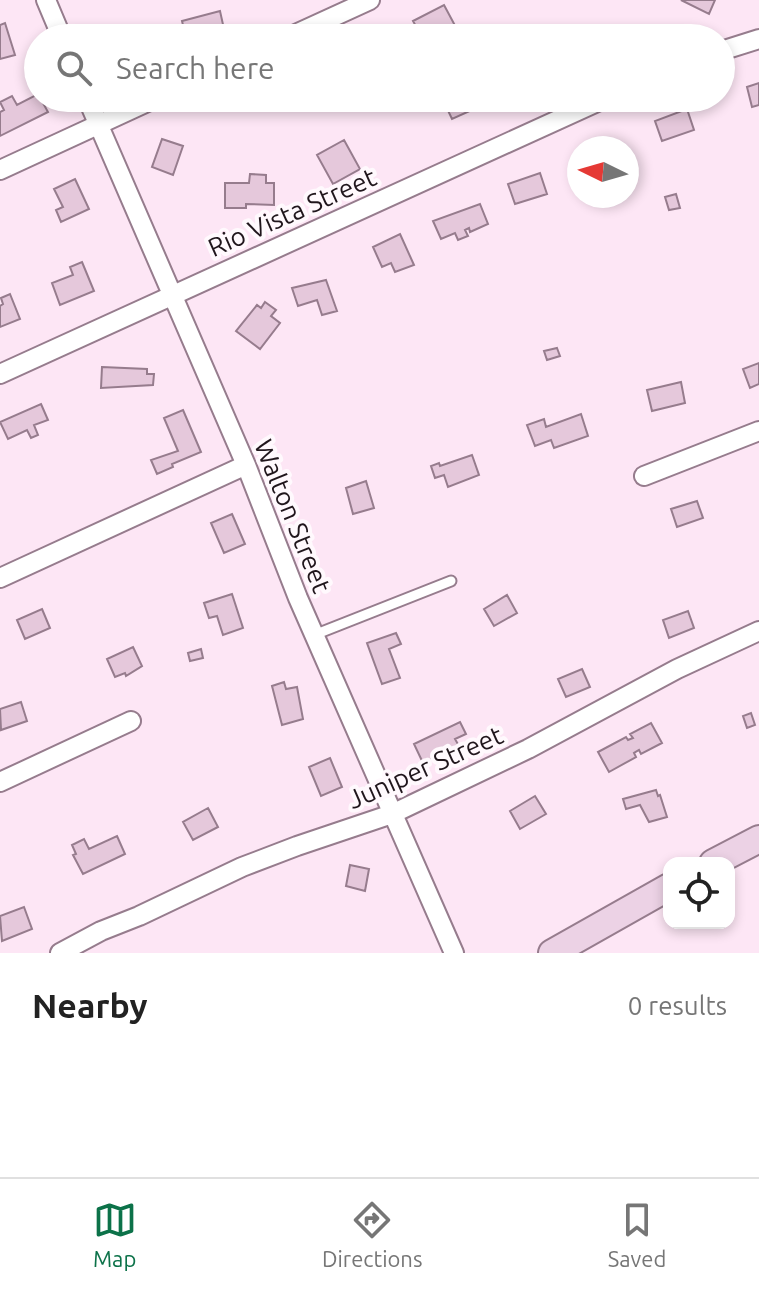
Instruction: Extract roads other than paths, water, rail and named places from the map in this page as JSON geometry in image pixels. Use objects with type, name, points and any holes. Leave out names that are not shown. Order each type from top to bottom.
[{"type":"main road","points":[[724,857],[759,839]]},
{"type":"main road","points":[[552,953],[663,890]]},
{"type":"street","points":[[46,0],[56,24]]},
{"type":"street","points":[[318,24],[370,0]]},
{"type":"street","points":[[735,47],[759,39]]},
{"type":"street","name":"Walton Street","points":[[93,112],[246,465],[314,635],[454,953]]},
{"type":"street","points":[[0,170],[125,112]]},
{"type":"street","name":"Rio Vista Street","points":[[0,374],[575,112]]},
{"type":"street","points":[[644,476],[759,431]]},
{"type":"street","points":[[0,578],[246,465]]},
{"type":"street","name":"Juniper Street","points":[[60,953],[242,867],[392,814],[528,749],[677,669],[759,631]]},
{"type":"street","points":[[0,782],[131,721]]},
{"type":"lane","points":[[314,635],[451,581]]}]
